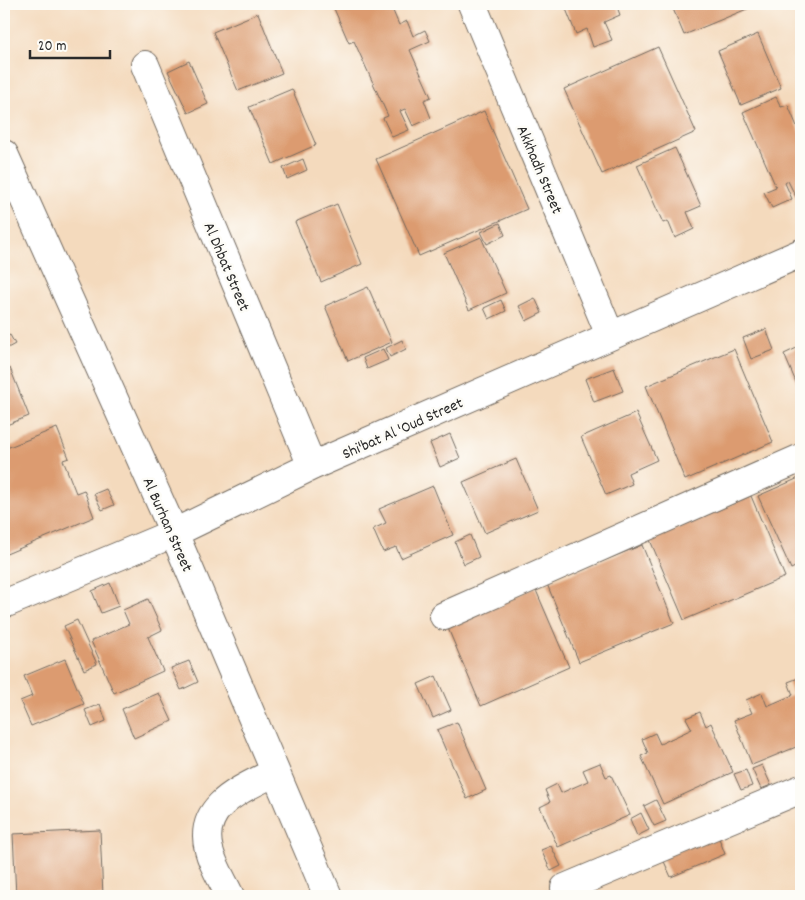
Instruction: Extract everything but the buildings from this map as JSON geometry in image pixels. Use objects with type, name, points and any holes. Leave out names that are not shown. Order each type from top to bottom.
[{"type":"street","name":"Akkhadh Street","points":[[472,4],[610,335]]},
{"type":"street","name":"Al Dhbat Street","points":[[145,65],[312,466]]},
{"type":"street","name":"Al Burhan Street","points":[[4,154],[174,533],[328,896]]},
{"type":"street","name":"Shi'bat Al 'Oud Street","points":[[4,604],[174,533],[312,466],[801,253]]},
{"type":"street","points":[[444,616],[801,458]]},
{"type":"street","points":[[230,896],[209,850],[207,834],[210,817],[218,805],[231,795],[275,772]]},
{"type":"street","points":[[565,888],[801,789]]}]
